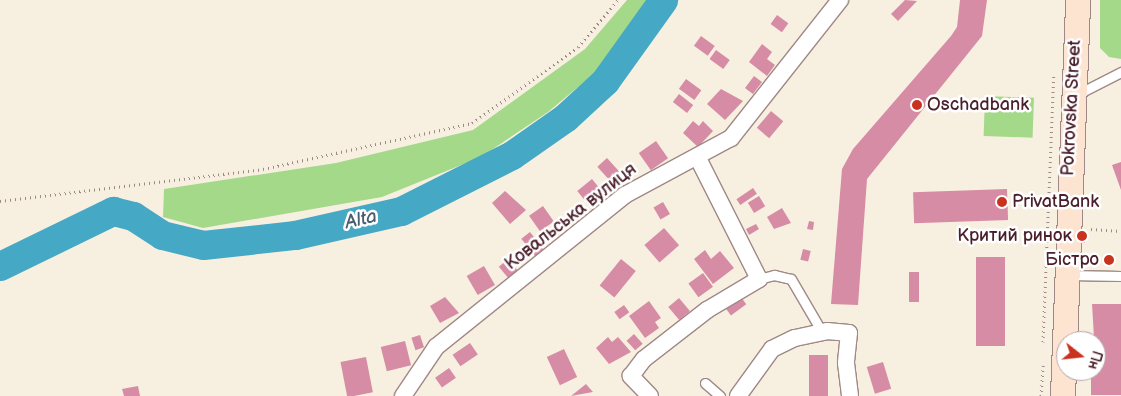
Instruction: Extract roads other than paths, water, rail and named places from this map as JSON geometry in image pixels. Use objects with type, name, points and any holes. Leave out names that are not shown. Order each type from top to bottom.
[{"type":"main road","name":"Pokrovska Street","points":[[1063,396],[1065,275],[1078,0]]},
{"type":"street","name":"Ковальська вулиця","points":[[403,396],[426,360],[625,195],[721,146],[742,127],[840,0]]},
{"type":"street","points":[[650,396],[631,376],[644,359],[707,310],[758,279],[698,158]]},
{"type":"street","points":[[738,396],[772,349],[822,332],[850,333],[846,363],[850,396]]},
{"type":"lane","points":[[1072,98],[1121,72]]},
{"type":"lane","points":[[758,279],[774,275],[791,279],[822,332]]},
{"type":"lane","points":[[1065,275],[1121,276]]},
{"type":"lane","points":[[705,384],[720,396]]},
{"type":"waterway","name":"Alta","points":[[0,266],[113,211],[133,216],[162,235],[203,245],[295,235],[401,211],[512,155],[566,117],[605,81],[663,0]]},
{"type":"place","name":"Oschadbank","points":[[917,105]]},
{"type":"place","name":"PrivatBank","points":[[1002,202]]},
{"type":"place","name":"Критий ринок","points":[[1082,236]]},
{"type":"place","name":"Бістро","points":[[1109,260]]}]
